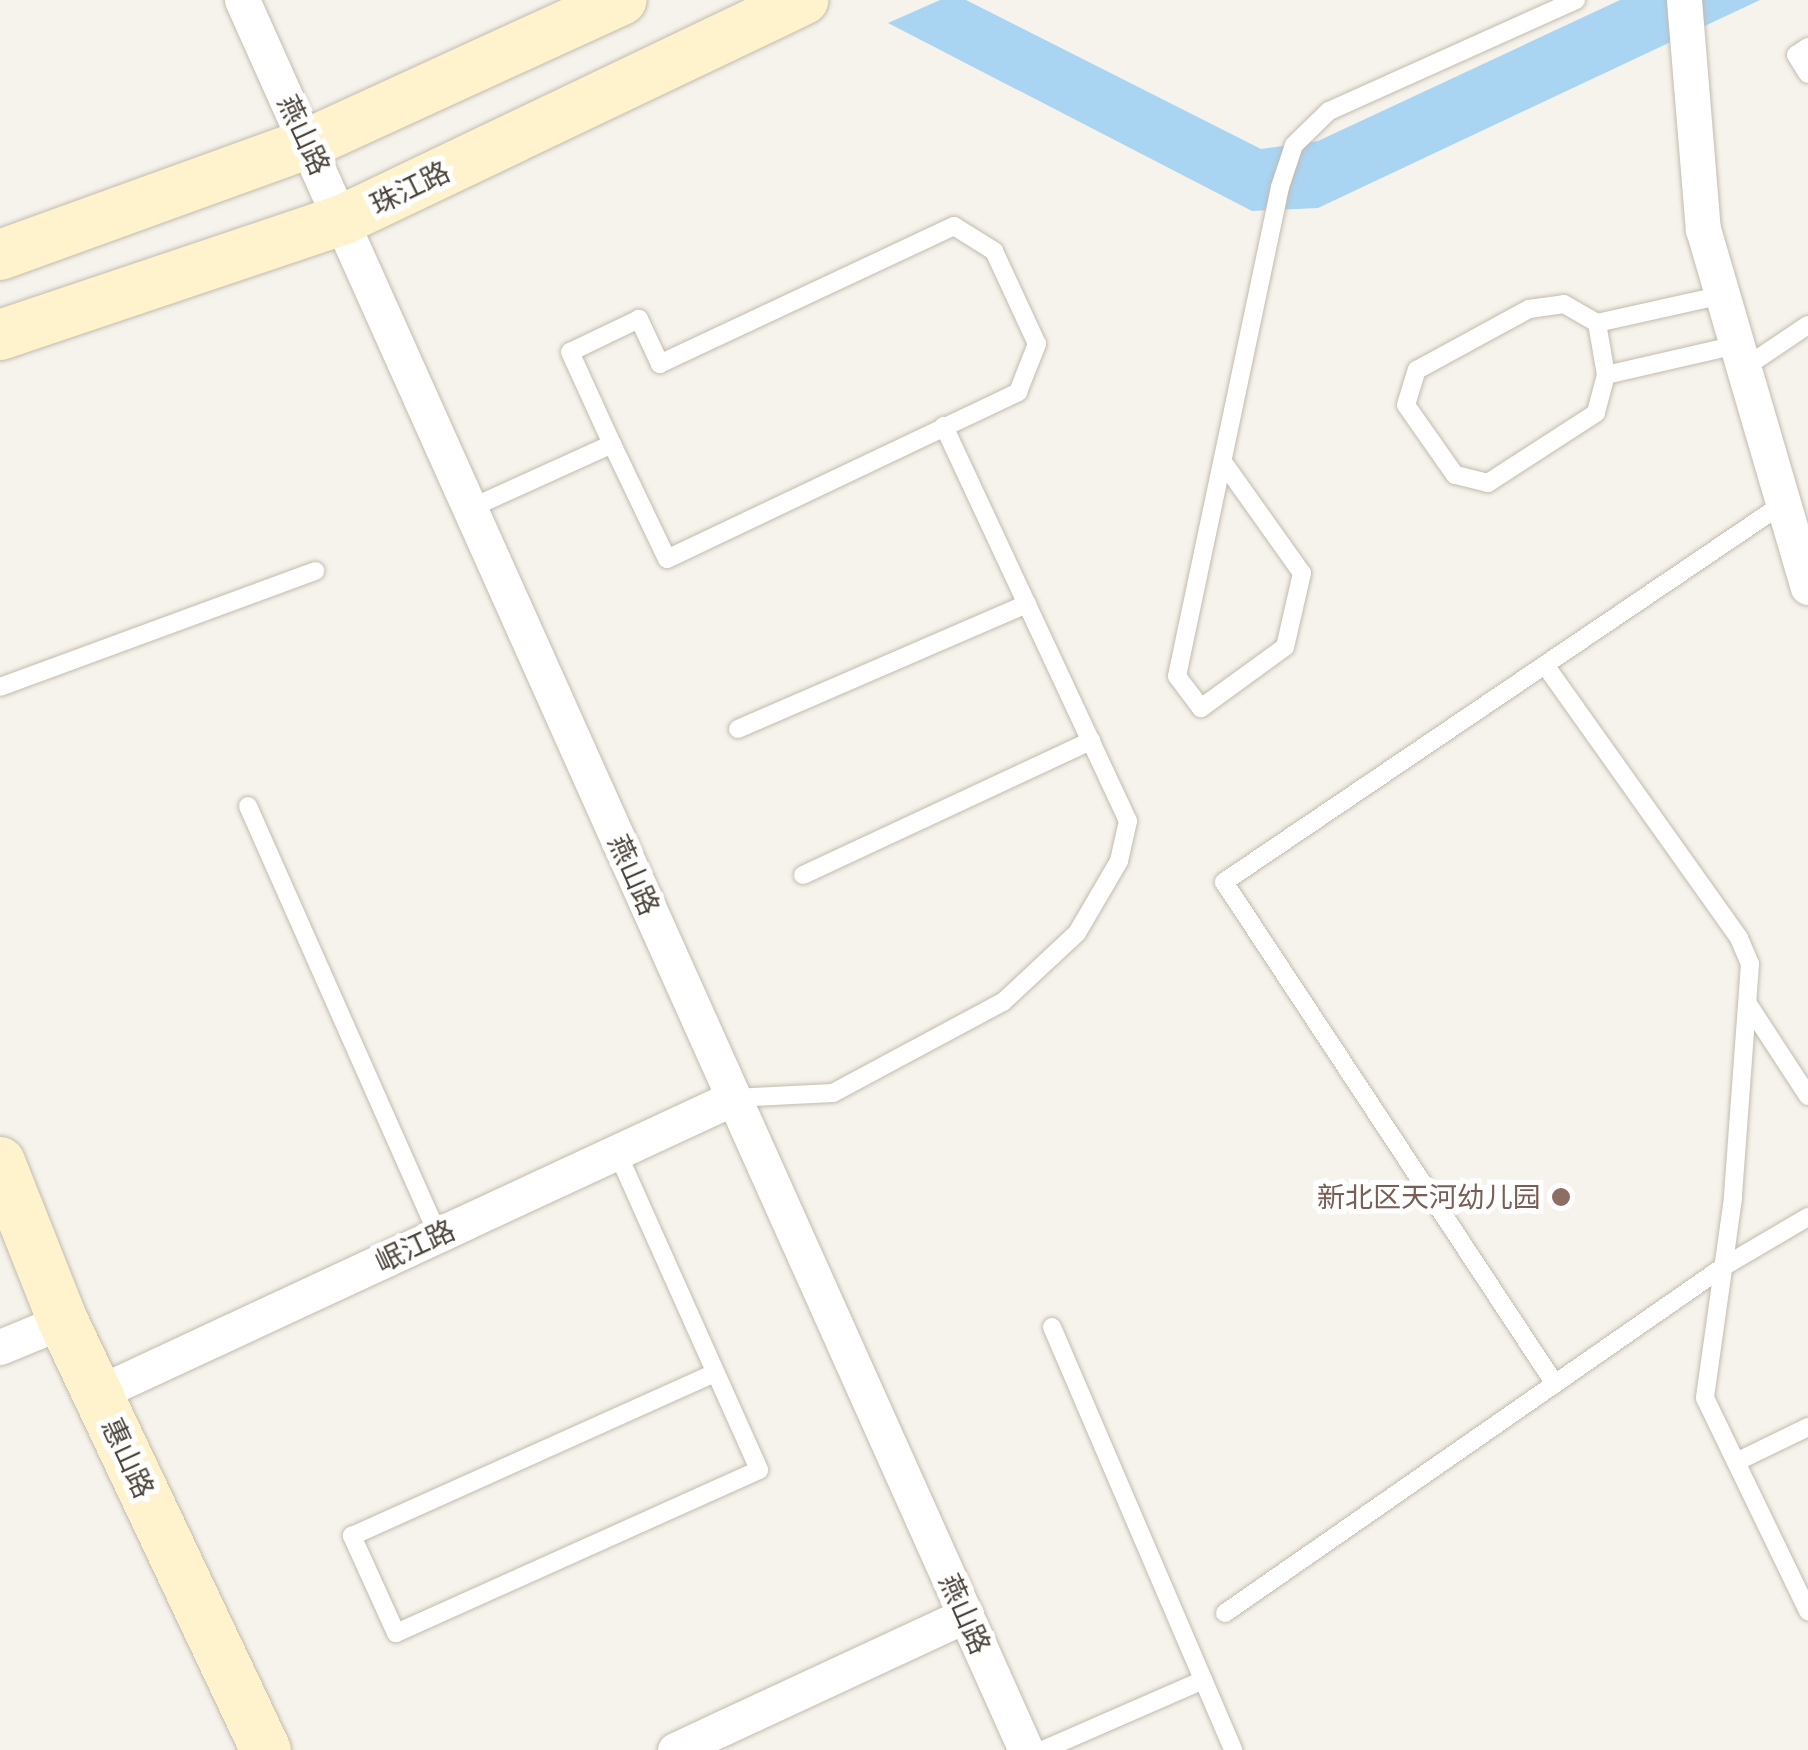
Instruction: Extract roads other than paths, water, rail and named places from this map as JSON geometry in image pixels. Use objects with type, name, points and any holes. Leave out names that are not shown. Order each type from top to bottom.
[{"type":"street","name":"燕山路","points":[[242,0],[344,219],[1026,1750]]},
{"type":"street","points":[[0,256],[307,144],[622,0]]},
{"type":"street","name":"珠江路","points":[[0,334],[344,219],[802,0]]},
{"type":"street","points":[[1684,0],[1704,229],[1808,587]]},
{"type":"street","name":"岷江路","points":[[98,1393],[733,1098]]},
{"type":"street","name":"惠山路","points":[[0,1162],[63,1320],[266,1750]]},
{"type":"street","points":[[0,1346],[63,1320]]},
{"type":"street","points":[[675,1750],[966,1615]]},
{"type":"lane","points":[[1223,462],[1302,573],[1285,647],[1201,708],[1178,676],[1223,462],[1294,146],[1328,111],[1576,0]]},
{"type":"lane","points":[[1808,47],[1796,55],[1808,74]]},
{"type":"lane","points":[[954,226],[994,251],[1038,344],[1018,392],[666,558],[612,444],[570,352],[639,319],[660,364],[954,226]]},
{"type":"lane","points":[[1597,323],[1606,375],[1596,413],[1488,483],[1455,476],[1406,405],[1416,370],[1529,309],[1564,304],[1597,323],[1723,295]]},
{"type":"lane","points":[[1606,375],[1741,357],[1808,325]]},
{"type":"lane","points":[[733,1098],[833,1093],[1003,1002],[1077,933],[1119,862],[1128,821],[944,426]]},
{"type":"lane","points":[[472,508],[612,444]]},
{"type":"lane","points":[[1555,1384],[1224,882],[1784,503]]},
{"type":"lane","points":[[0,687],[315,570]]},
{"type":"lane","points":[[738,729],[1027,604]]},
{"type":"lane","points":[[1545,665],[1739,938],[1750,964],[1723,1267],[1705,1398],[1802,1584],[1808,1612]]},
{"type":"lane","points":[[803,875],[1091,741]]},
{"type":"lane","points":[[248,806],[438,1236]]},
{"type":"lane","points":[[1748,1003],[1808,1096]]},
{"type":"lane","points":[[617,1152],[760,1470],[396,1633],[352,1536],[715,1373]]},
{"type":"lane","points":[[1225,1612],[1723,1267],[1808,1218]]},
{"type":"lane","points":[[1052,1327],[1233,1750]]},
{"type":"lane","points":[[1736,1462],[1808,1427]]},
{"type":"lane","points":[[1043,1750],[1204,1680]]},
{"type":"water","points":[[940,0],[966,0],[1261,149],[1318,141],[1620,0],[1760,0],[1318,208],[1252,211],[888,23]]},
{"type":"place","name":"新北区天河幼儿园","points":[[1561,1197]]}]
